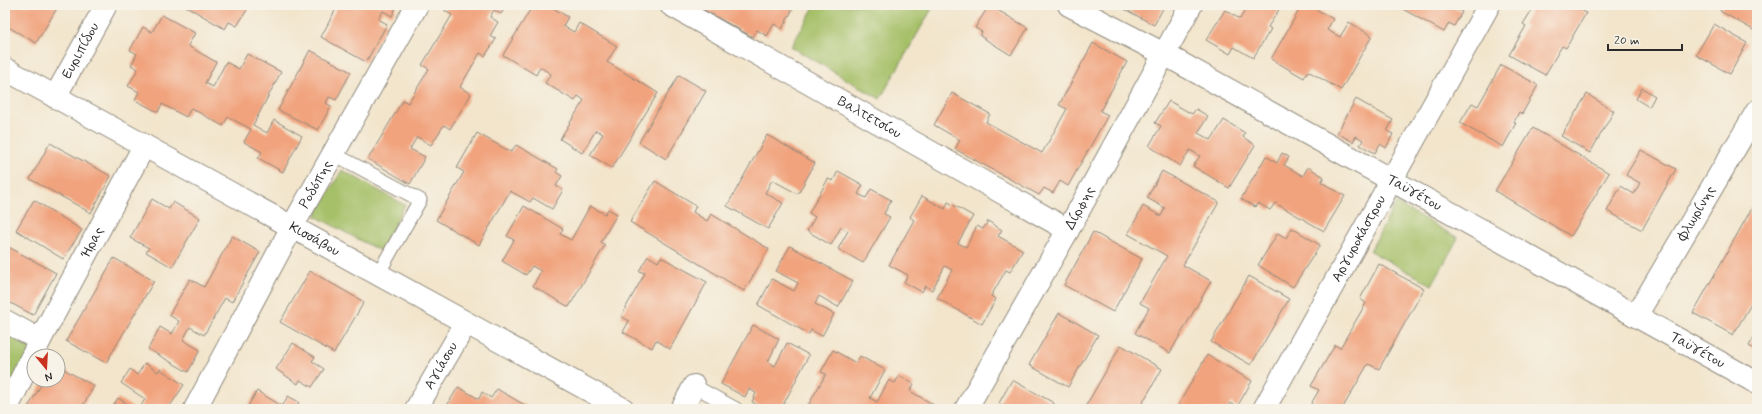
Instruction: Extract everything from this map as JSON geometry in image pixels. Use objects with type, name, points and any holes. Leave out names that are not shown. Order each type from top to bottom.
[{"type":"street","name":"Ευριπίδου","points":[[55,97],[106,5]]},
{"type":"street","name":"Ροδόπης","points":[[195,409],[292,227],[417,5]]},
{"type":"street","name":"Βαλτετσίου","points":[[671,5],[1068,230]]},
{"type":"street","name":"Ταϋγέτου","points":[[1069,5],[1164,54],[1757,383]]},
{"type":"street","name":"Δίρφης","points":[[966,409],[1068,230],[1191,5]]},
{"type":"street","name":"Αργυροκάστρου","points":[[1264,409],[1489,5]]},
{"type":"street","name":"Κισσάβου","points":[[5,69],[623,409]]},
{"type":"street","name":"Φλωρίνης","points":[[1636,316],[1757,111]]},
{"type":"street","name":"Ήρας","points":[[5,405],[11,400],[40,340],[144,146]]},
{"type":"street","points":[[5,321],[40,340]]},
{"type":"street","name":"Αγιάσου","points":[[416,409],[466,323]]},
{"type":"street","points":[[682,409],[694,386]]},
{"type":"lane","points":[[334,154],[420,200],[378,274]]},
{"type":"lane","points":[[694,386],[736,409]]},
{"type":"green space","points":[[815,5],[934,5],[880,99],[791,47]]},
{"type":"green space","points":[[342,170],[405,205],[380,251],[315,216]]},
{"type":"green space","points":[[1396,203],[1458,238],[1432,285],[1370,251]]},
{"type":"green space","points":[[5,327],[35,344],[33,348],[26,348],[26,359],[5,395]]},
{"type":"building","points":[[5,5],[59,5],[36,43],[5,25]]},
{"type":"building","points":[[184,5],[250,5],[237,26],[229,22],[225,29]]},
{"type":"building","points":[[338,5],[397,5],[392,16],[383,11],[378,19],[387,24],[366,62],[321,37]]},
{"type":"building","points":[[448,5],[507,5],[501,14],[494,10],[490,17],[498,22],[490,36],[496,39],[485,56],[480,53],[460,87],[471,94],[450,129],[444,125],[431,145],[417,137],[410,149],[425,157],[410,184],[368,159],[403,100],[408,103],[429,69],[422,65],[452,15],[445,11]]},
{"type":"building","points":[[533,5],[548,5],[568,17],[563,26],[574,32],[579,23],[617,46],[607,62],[658,93],[612,168],[590,155],[603,134],[596,130],[582,153],[560,139],[584,100],[578,96],[575,101],[545,83],[551,74],[540,67],[536,75],[503,55]]},
{"type":"building","points":[[695,5],[795,5],[782,29],[774,24],[767,36],[757,30],[753,37]]},
{"type":"building","points":[[989,5],[1028,28],[1011,55],[980,36],[982,32],[975,28]]},
{"type":"building","points":[[1117,5],[1165,5],[1154,25]]},
{"type":"building","points":[[1243,5],[1282,5],[1268,27],[1271,29],[1253,58],[1234,47],[1230,54],[1206,40],[1225,10],[1240,19],[1247,7]]},
{"type":"building","points":[[1302,5],[1309,5],[1333,19],[1327,30],[1340,37],[1349,22],[1372,36],[1341,90],[1308,71],[1304,78],[1271,59]]},
{"type":"building","points":[[1400,5],[1449,5],[1462,12],[1454,26],[1449,23],[1444,32],[1399,7]]},
{"type":"building","points":[[1535,5],[1580,5],[1578,8],[1586,13],[1566,48],[1562,46],[1545,75],[1509,55],[1526,26],[1523,24]]},
{"type":"building","points":[[1724,5],[1757,5],[1757,27],[1755,31],[1720,11]]},
{"type":"building","points":[[162,15],[195,33],[188,46],[216,62],[205,83],[213,87],[226,62],[239,69],[247,54],[281,72],[253,125],[267,133],[274,120],[302,136],[283,172],[258,158],[262,152],[244,142],[251,129],[228,117],[223,126],[191,108],[186,117],[162,104],[158,112],[135,100],[139,92],[128,86],[138,69],[131,65],[137,54],[130,50],[143,27],[152,32]]},
{"type":"building","points":[[1714,24],[1747,43],[1730,74],[1696,55]]},
{"type":"building","points":[[1093,43],[1127,62],[1100,111],[1108,115],[1068,186],[1060,181],[1053,193],[1044,188],[1039,195],[955,149],[960,140],[934,125],[952,93],[990,114],[986,122],[1042,153],[1067,109],[1059,105]]},
{"type":"building","points":[[310,50],[351,72],[336,100],[329,97],[326,103],[331,106],[318,130],[278,110]]},
{"type":"building","points":[[1501,65],[1538,85],[1522,114],[1519,112],[1514,122],[1516,123],[1503,147],[1460,123],[1472,103],[1478,106]]},
{"type":"building","points":[[679,75],[706,91],[666,159],[639,142]]},
{"type":"building","points":[[1642,88],[1655,96],[1649,107],[1636,99]]},
{"type":"building","points":[[1587,94],[1614,111],[1590,153],[1561,136]]},
{"type":"building","points":[[1356,99],[1393,120],[1387,131],[1393,134],[1386,148],[1380,144],[1375,153],[1360,145],[1363,140],[1356,136],[1353,142],[1337,133]]},
{"type":"building","points":[[1169,101],[1192,114],[1196,109],[1208,116],[1198,133],[1211,140],[1224,120],[1245,133],[1243,137],[1255,145],[1229,188],[1193,166],[1200,156],[1190,150],[1180,166],[1149,146],[1161,126],[1155,123]]},
{"type":"building","points":[[5,119],[10,122],[5,130]]},
{"type":"building","points":[[1533,128],[1609,173],[1571,236],[1495,191]]},
{"type":"building","points":[[477,133],[511,152],[516,145],[558,169],[556,172],[562,176],[556,186],[563,190],[552,209],[533,198],[530,202],[510,191],[479,245],[436,220],[464,172],[457,168]]},
{"type":"building","points":[[767,135],[815,163],[798,194],[772,180],[765,193],[783,203],[768,229],[727,206]]},
{"type":"building","points":[[50,143],[111,176],[91,213],[30,179]]},
{"type":"building","points":[[1641,150],[1676,169],[1642,230],[1607,211],[1621,186],[1634,194],[1640,183],[1626,175]]},
{"type":"building","points":[[1282,153],[1289,157],[1284,165],[1303,176],[1308,167],[1324,177],[1321,182],[1345,196],[1324,231],[1275,203],[1270,210],[1258,203],[1255,207],[1241,199],[1266,156],[1277,163]]},
{"type":"building","points":[[838,171],[863,185],[858,194],[866,198],[871,189],[891,200],[884,214],[890,217],[863,263],[838,249],[848,231],[841,227],[831,245],[807,231],[815,217],[809,213],[828,179],[833,181]]},
{"type":"building","points":[[1162,171],[1219,202],[1183,265],[1211,281],[1170,353],[1135,333],[1149,308],[1140,303],[1167,256],[1128,234],[1143,206],[1161,216],[1165,208],[1147,198]]},
{"type":"building","points":[[655,181],[696,206],[693,212],[707,221],[711,214],[769,249],[744,291],[630,222]]},
{"type":"building","points":[[922,196],[945,209],[948,202],[973,216],[958,243],[966,247],[977,226],[983,229],[988,221],[1002,230],[998,236],[1023,250],[1010,272],[1006,270],[991,296],[996,299],[982,324],[937,298],[952,270],[945,266],[932,290],[925,286],[922,292],[904,282],[908,275],[889,265],[914,220],[910,217]]},
{"type":"building","points":[[152,199],[169,209],[173,202],[200,218],[172,267],[146,252],[149,248],[130,238]]},
{"type":"building","points":[[1757,199],[1757,294],[1733,335],[1693,313]]},
{"type":"building","points":[[34,200],[82,230],[63,259],[16,230]]},
{"type":"building","points":[[524,206],[563,229],[560,234],[571,240],[590,206],[605,214],[608,209],[617,214],[601,242],[605,245],[569,307],[533,286],[541,271],[532,266],[526,275],[502,261],[514,240],[507,236]]},
{"type":"building","points":[[1292,228],[1320,245],[1293,287],[1258,265],[1278,233],[1286,238]]},
{"type":"building","points":[[1093,232],[1142,259],[1113,312],[1064,285]]},
{"type":"building","points":[[232,236],[260,252],[232,302],[225,298],[204,335],[190,327],[183,340],[200,350],[188,372],[148,349],[160,327],[172,334],[179,321],[169,315],[190,279],[204,287]]},
{"type":"building","points":[[5,245],[56,273],[33,315],[5,300]]},
{"type":"building","points":[[790,246],[853,281],[838,307],[819,296],[815,304],[834,314],[822,336],[811,330],[809,334],[758,305],[772,279],[794,291],[798,283],[776,271]]},
{"type":"building","points":[[648,256],[658,262],[661,257],[707,282],[670,349],[656,340],[652,348],[623,332],[629,321],[621,316],[645,273],[639,271]]},
{"type":"building","points":[[114,258],[154,281],[106,363],[66,341]]},
{"type":"building","points":[[1379,264],[1424,289],[1379,369],[1368,364],[1342,409],[1308,409],[1319,390],[1311,386],[1335,345],[1340,348],[1366,303],[1360,299]]},
{"type":"building","points":[[310,271],[364,302],[334,353],[280,322]]},
{"type":"building","points":[[1249,276],[1289,299],[1251,365],[1211,342]]},
{"type":"building","points":[[1059,313],[1098,335],[1068,387],[1029,365]]},
{"type":"building","points":[[753,325],[779,339],[768,362],[775,366],[787,343],[809,355],[781,409],[765,409],[752,402],[756,393],[749,389],[745,397],[721,384]]},
{"type":"building","points":[[1757,332],[1757,351],[1749,346]]},
{"type":"building","points":[[293,343],[315,357],[312,361],[324,369],[312,387],[300,380],[298,384],[276,369]]},
{"type":"building","points":[[1121,345],[1162,369],[1139,409],[1084,409]]},
{"type":"building","points":[[833,350],[856,363],[860,356],[885,370],[870,398],[877,402],[889,380],[895,383],[899,376],[914,384],[910,391],[934,405],[932,409],[806,409],[826,374],[821,372]]},
{"type":"building","points":[[1207,355],[1252,381],[1237,407],[1231,403],[1227,409],[1176,409]]},
{"type":"building","points":[[145,363],[158,372],[160,369],[184,385],[168,409],[139,409],[145,399],[121,383],[130,369],[137,375]]},
{"type":"building","points":[[66,370],[94,386],[81,409],[27,409],[39,388],[66,388]]},
{"type":"building","points":[[1012,380],[1054,403],[1051,409],[1009,409],[999,403]]},
{"type":"building","points":[[458,387],[479,399],[482,392],[491,398],[497,389],[528,407],[526,409],[445,409]]},
{"type":"building","points":[[257,391],[282,406],[288,396],[299,402],[295,409],[246,409]]},
{"type":"building","points":[[118,398],[135,409],[111,409]]}]
